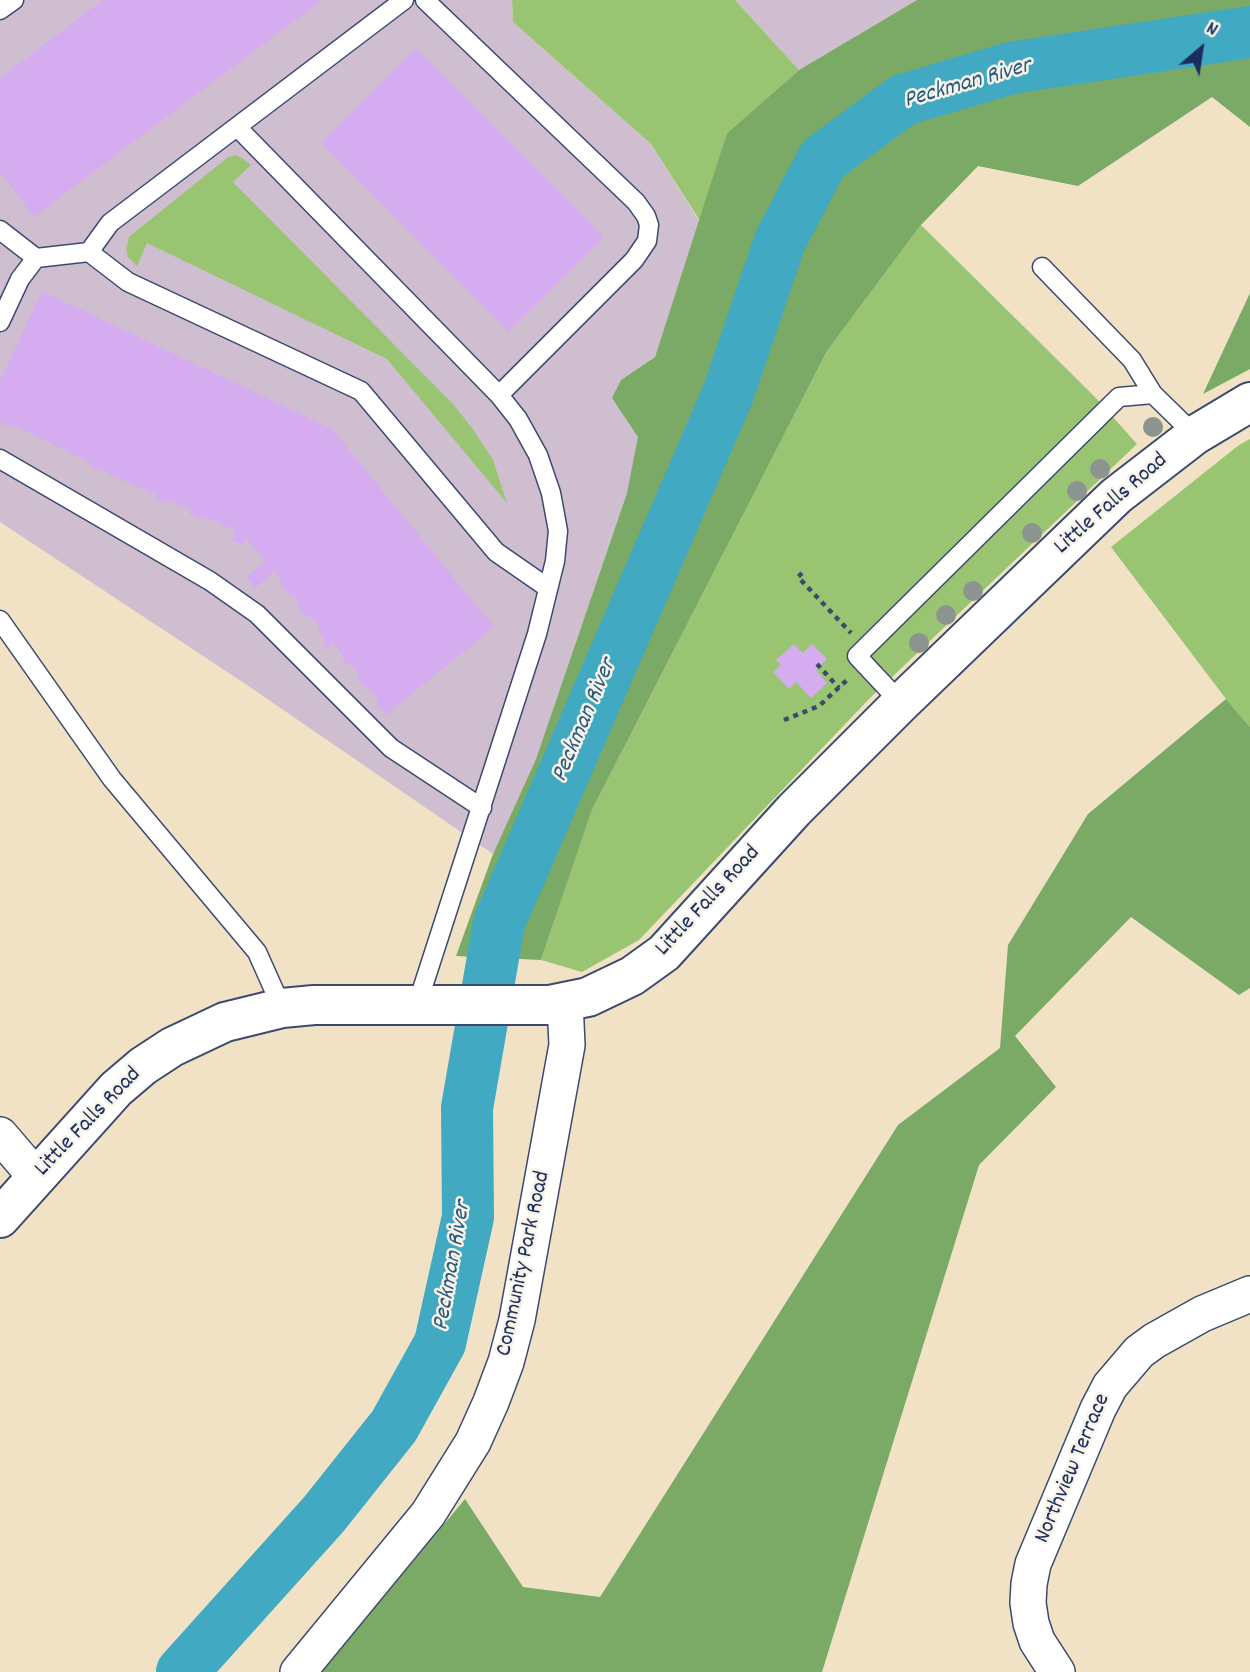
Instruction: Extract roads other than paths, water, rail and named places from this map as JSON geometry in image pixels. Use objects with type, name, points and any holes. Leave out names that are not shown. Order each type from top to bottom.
[{"type":"street","name":"Little Falls Road","points":[[0,1218],[116,1089],[142,1066],[207,1030],[282,1008],[314,1005],[549,1004],[611,988],[649,966],[664,953],[794,810],[1116,496],[1195,435],[1250,402]]},
{"type":"street","name":"Community Park Road","points":[[298,1672],[428,1514],[473,1442],[491,1402],[506,1362],[522,1292],[567,1045],[549,1004]]},
{"type":"street","points":[[0,1135],[36,1177]]},
{"type":"street","name":"Northview Terrace","points":[[1057,1672],[1037,1641],[1031,1623],[1029,1584],[1033,1564],[1098,1409],[1110,1386],[1139,1352],[1202,1314],[1250,1294]]},
{"type":"lane","points":[[0,10],[14,0]]},
{"type":"lane","points":[[89,252],[110,223],[404,0]]},
{"type":"lane","points":[[425,0],[636,202],[649,225],[647,241],[634,260],[499,395]]},
{"type":"lane","points":[[237,127],[499,395],[518,419],[537,455],[551,492],[558,531],[555,561],[537,634],[417,1004]]},
{"type":"lane","points":[[0,230],[36,258],[89,252],[128,282],[361,391],[496,552],[548,588]]},
{"type":"lane","points":[[0,322],[20,279],[36,258]]},
{"type":"lane","points":[[1042,267],[1132,360],[1153,394],[1195,435]]},
{"type":"lane","points":[[901,703],[865,656],[1119,397],[1153,394]]},
{"type":"lane","points":[[0,459],[210,581],[257,614],[391,748],[482,808]]},
{"type":"lane","points":[[0,620],[112,779],[257,952],[282,1008]]},
{"type":"waterway","name":"Peckman River","points":[[182,1672],[324,1514],[394,1426],[440,1343],[468,1217],[467,1108],[499,923],[728,394],[780,241],[823,159],[903,100],[1011,68],[1250,32]]}]
